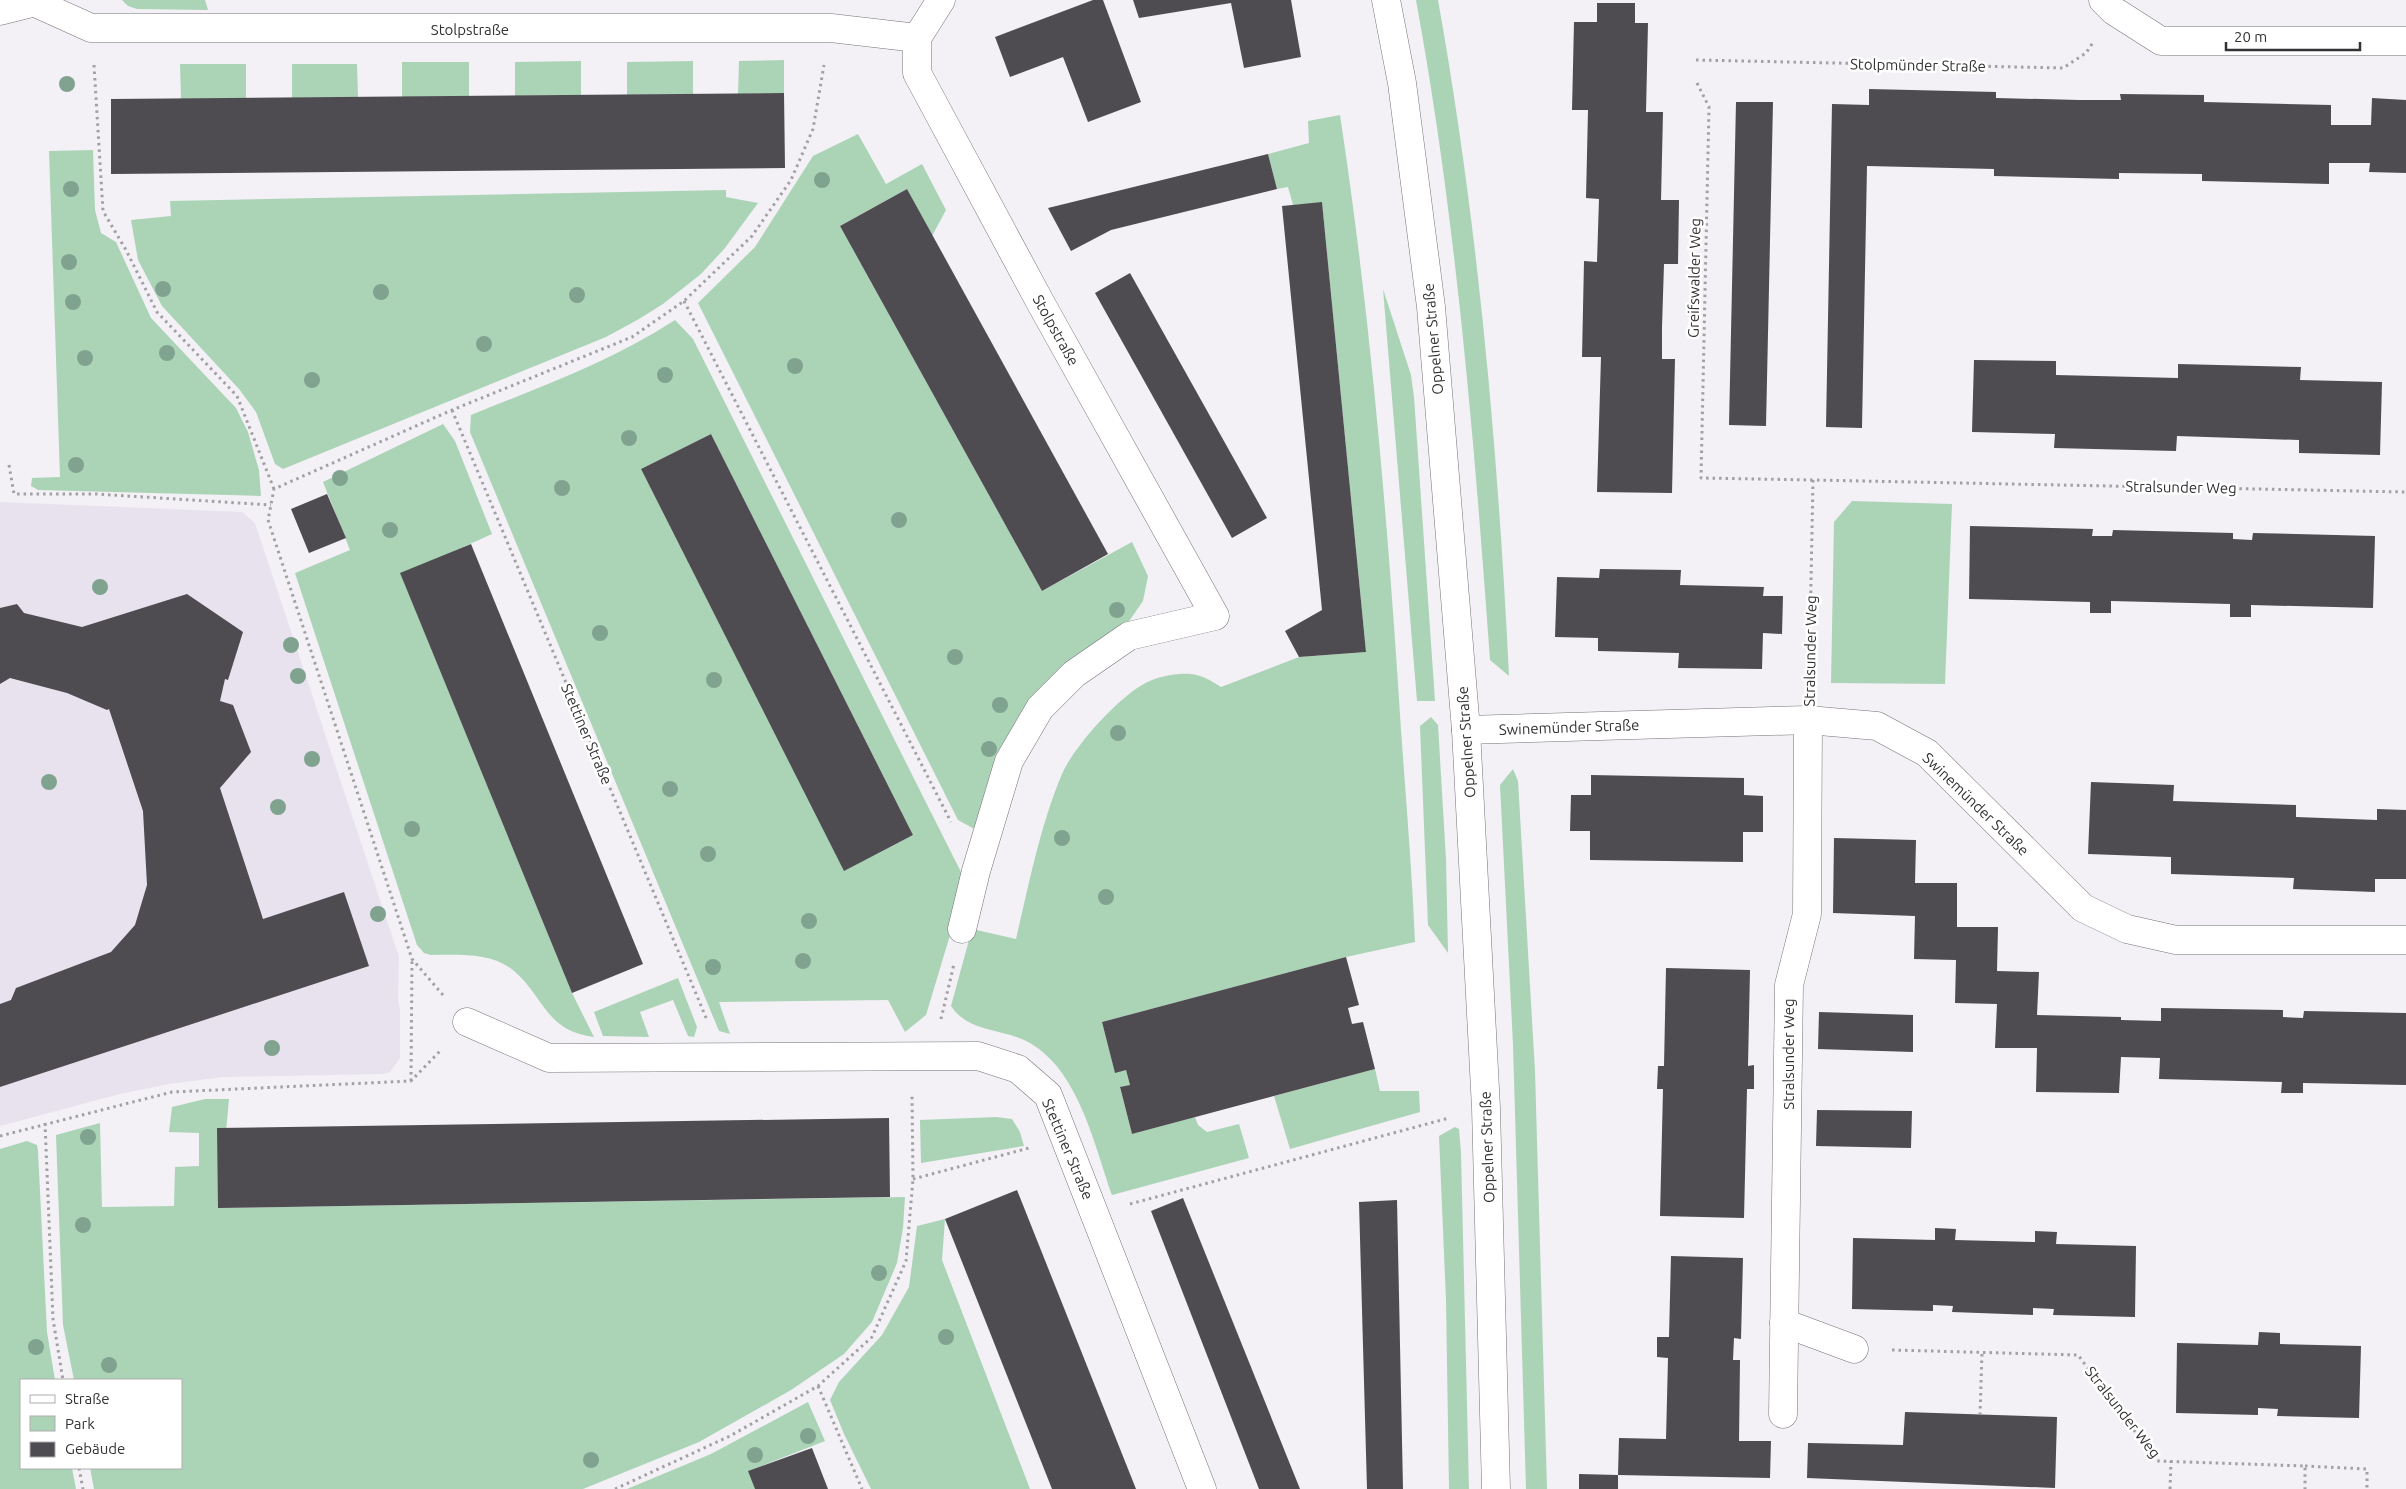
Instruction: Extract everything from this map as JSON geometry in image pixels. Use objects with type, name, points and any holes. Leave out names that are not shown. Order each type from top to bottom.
[{"type":"street","points":[[917,38],[941,0]]},
{"type":"street","name":"Oppelner Straße","points":[[1386,0],[1402,83],[1431,307],[1466,730],[1486,1108],[1496,1489]]},
{"type":"street","points":[[0,11],[30,1]]},
{"type":"street","name":"Stolpstraße","points":[[30,1],[91,28],[831,28],[917,38],[917,73],[1039,300],[1215,616],[1129,636],[1074,674],[1040,708],[1009,761],[976,871]]},
{"type":"street","points":[[2108,6],[2161,41],[2406,41]]},
{"type":"street","name":"Swinemünder Straße","points":[[1466,730],[1808,720],[1877,726],[1927,753],[2083,908],[2127,929],[2176,940],[2406,940]]},
{"type":"street","name":"Stralsunder Weg","points":[[1783,1414],[1789,985],[1807,914],[1808,720]]},
{"type":"street","points":[[962,929],[976,871]]},
{"type":"street","name":"Stettiner Straße","points":[[467,1022],[549,1058],[978,1056],[1018,1069],[1048,1096],[1202,1489]]},
{"type":"street","points":[[1784,1323],[1854,1349]]},
{"type":"path","name":"Stolpmünder Straße","points":[[1696,60],[2063,68],[2086,53],[2108,6]]},
{"type":"path","points":[[91,28],[103,211],[126,250],[156,312],[237,396],[274,489],[268,520],[412,959],[411,1081]]},
{"type":"path","points":[[274,489],[452,410],[632,337],[684,301],[752,236],[791,180],[813,129],[831,28]]},
{"type":"path","name":"Greifswalder Weg","points":[[1697,83],[1709,107],[1701,478],[1813,480]]},
{"type":"path","points":[[684,301],[976,871]]},
{"type":"path","name":"Stettiner Straße","points":[[452,410],[722,1057]]},
{"type":"path","points":[[9,465],[14,494],[96,494],[271,505]]},
{"type":"path","name":"Stralsunder Weg","points":[[1808,720],[1813,480],[2406,492]]},
{"type":"path","points":[[614,1489],[730,1436],[818,1386],[872,1337],[906,1261],[922,1056],[962,929]]},
{"type":"path","points":[[0,1136],[172,1092],[411,1081],[467,1022],[412,959]]},
{"type":"path","points":[[1095,1214],[1486,1108]]},
{"type":"path","points":[[45,1123],[53,1319],[63,1379]]},
{"type":"path","points":[[913,1179],[1065,1138]]},
{"type":"path","name":"Stralsunder Weg","points":[[1854,1349],[2078,1355],[2157,1461],[2368,1468],[2367,1489]]},
{"type":"path","points":[[1980,1415],[1982,1352]]},
{"type":"path","points":[[818,1386],[862,1489]]},
{"type":"path","points":[[2170,1461],[2170,1489]]},
{"type":"path","points":[[2305,1466],[2305,1489]]},
{"type":"path","points":[[79,1469],[83,1489]]},
{"type":"shaded area","points":[[0,502],[242,512],[255,523],[399,957],[400,1058],[390,1072],[382,1074],[223,1077],[169,1084],[120,1094],[0,1126]]},
{"type":"green space","points":[[122,0],[205,0],[208,10],[137,9],[128,6]]},
{"type":"green space","points":[[1416,0],[1438,0],[1464,168],[1475,252],[1492,422],[1509,676],[1490,660],[1470,411],[1453,246],[1430,82]]},
{"type":"green space","points":[[784,60],[784,93],[738,94],[739,61]]},
{"type":"green space","points":[[581,61],[581,95],[515,96],[515,62]]},
{"type":"green space","points":[[693,61],[693,94],[627,95],[627,62]]},
{"type":"green space","points":[[402,62],[469,62],[469,97],[402,97]]},
{"type":"green space","points":[[180,64],[246,64],[246,98],[181,99]]},
{"type":"green space","points":[[292,64],[357,64],[358,97],[292,98]]},
{"type":"green space","points":[[1340,115],[1361,268],[1377,422],[1411,862],[1415,942],[1346,957],[1102,1022],[1115,1072],[1126,1070],[1130,1085],[1120,1088],[1132,1134],[1195,1117],[1198,1125],[1207,1132],[1239,1124],[1249,1158],[1112,1195],[1082,1109],[1059,1069],[1044,1053],[1026,1041],[966,1021],[951,1006],[972,929],[1016,939],[1041,835],[1062,774],[1068,762],[1088,735],[1127,695],[1152,680],[1171,675],[1198,675],[1221,687],[1299,657],[1366,652],[1322,203],[1293,205],[1288,187],[1277,189],[1268,154],[1309,143],[1308,121]]},
{"type":"green space","points":[[858,134],[886,184],[922,164],[946,210],[932,236],[907,189],[840,226],[1042,591],[1132,542],[1148,576],[1143,601],[1125,627],[1075,659],[978,831],[958,820],[698,303],[755,247],[813,156]]},
{"type":"green space","points":[[93,150],[95,210],[101,233],[116,242],[151,318],[236,408],[248,432],[259,470],[261,496],[38,490],[31,486],[32,478],[60,477],[49,151]]},
{"type":"green space","points":[[726,190],[726,197],[758,203],[725,248],[701,274],[663,304],[606,337],[283,469],[275,464],[256,412],[239,389],[162,306],[138,260],[131,220],[171,216],[170,201]]},
{"type":"green space","points":[[1383,289],[1411,375],[1414,397],[1435,701],[1417,701]]},
{"type":"green space","points":[[675,320],[693,339],[966,882],[926,1015],[905,1032],[888,1000],[719,1002],[730,1034],[719,1031],[470,432],[471,415],[601,361]],"holes":[[[711,434],[913,835],[844,870],[641,469]]]},
{"type":"green space","points":[[443,424],[455,441],[492,534],[401,575],[572,993],[594,1037],[565,1028],[555,1020],[523,980],[504,964],[484,957],[431,955],[424,953],[417,945],[295,573],[350,550],[323,482]]},
{"type":"green space","points":[[1852,501],[1952,504],[1945,684],[1831,683],[1834,522]]},
{"type":"green space","points":[[1431,717],[1438,725],[1446,859],[1448,953],[1428,925],[1420,726]]},
{"type":"green space","points":[[1513,769],[1518,781],[1535,1071],[1547,1489],[1526,1489],[1513,1045],[1500,785]]},
{"type":"green space","points":[[678,978],[697,1027],[694,1037],[688,1036],[673,1000],[640,1012],[649,1037],[603,1036],[594,1012]]},
{"type":"green space","points":[[1375,1069],[1380,1091],[1419,1091],[1420,1112],[1290,1149],[1274,1096]]},
{"type":"green space","points":[[205,1099],[229,1099],[219,1208],[905,1197],[903,1228],[897,1263],[872,1322],[844,1354],[791,1390],[699,1442],[583,1489],[94,1489],[90,1469],[182,1469],[182,1379],[74,1379],[63,1325],[56,1135],[100,1123],[102,1207],[174,1206],[175,1167],[199,1166],[199,1133],[169,1132],[172,1107]]},
{"type":"green space","points":[[996,1117],[1012,1119],[1020,1132],[1024,1146],[921,1163],[920,1120]]},
{"type":"green space","points":[[1455,1127],[1459,1129],[1461,1153],[1469,1489],[1449,1489],[1446,1300],[1439,1136]]},
{"type":"green space","points":[[27,1141],[37,1145],[47,1332],[55,1379],[20,1379],[20,1469],[72,1469],[76,1489],[0,1489],[0,1149]]},
{"type":"green space","points":[[945,1219],[942,1260],[1030,1489],[871,1489],[844,1434],[830,1400],[839,1382],[882,1335],[909,1287],[917,1226]]},
{"type":"green space","points":[[808,1402],[825,1441],[749,1471],[755,1489],[627,1489],[711,1454]]},
{"type":"building","points":[[1093,0],[1103,0],[1141,102],[1088,122],[1063,57],[1010,77],[995,37]]},
{"type":"building","points":[[1133,0],[1291,0],[1301,57],[1244,68],[1231,3],[1139,18]]},
{"type":"building","points":[[1597,3],[1635,3],[1635,23],[1648,23],[1646,112],[1663,112],[1661,200],[1679,200],[1678,264],[1664,264],[1662,327],[1662,359],[1675,359],[1672,493],[1597,492],[1601,357],[1582,357],[1584,261],[1597,262],[1599,199],[1586,198],[1588,110],[1572,110],[1574,22],[1597,22]]},
{"type":"building","points":[[1869,89],[1996,92],[1996,98],[2079,100],[2121,100],[2120,94],[2204,95],[2204,102],[2331,105],[2331,125],[2371,125],[2372,98],[2406,100],[2406,173],[2369,172],[2370,163],[2329,163],[2329,184],[2202,181],[2202,174],[2119,173],[2119,179],[1994,176],[1994,169],[1867,166],[1862,428],[1826,427],[1832,104],[1869,105]]},
{"type":"building","points":[[784,93],[785,168],[111,174],[111,99]]},
{"type":"building","points":[[1736,102],[1773,102],[1766,426],[1729,425]]},
{"type":"building","points":[[1268,154],[1277,189],[1111,230],[1071,251],[1048,208]]},
{"type":"building","points":[[907,189],[1108,554],[1042,591],[840,226]]},
{"type":"building","points":[[1322,202],[1366,652],[1299,657],[1285,631],[1322,610],[1282,206]]},
{"type":"building","points":[[1130,273],[1267,518],[1232,538],[1095,293]]},
{"type":"building","points":[[1974,360],[2056,361],[2056,375],[2178,378],[2178,364],[2301,367],[2300,380],[2382,382],[2380,455],[2299,453],[2299,440],[2177,436],[2176,451],[2054,448],[2055,434],[1972,432]]},
{"type":"building","points":[[711,434],[913,835],[844,871],[641,469]]},
{"type":"building","points":[[327,494],[346,538],[309,553],[291,509]]},
{"type":"building","points":[[1970,526],[2093,529],[2092,536],[2112,536],[2113,530],[2233,533],[2233,539],[2252,540],[2253,533],[2375,536],[2373,608],[2251,605],[2251,617],[2230,617],[2230,604],[2111,601],[2111,613],[2090,613],[2090,602],[1969,599]]},
{"type":"building","points":[[471,544],[643,964],[572,993],[400,573]]},
{"type":"building","points":[[1600,569],[1681,570],[1680,585],[1764,587],[1763,596],[1783,596],[1782,634],[1763,633],[1762,669],[1678,668],[1679,653],[1598,651],[1598,638],[1555,637],[1557,577],[1599,578]]},
{"type":"building","points":[[187,594],[243,632],[228,680],[225,679],[220,701],[233,705],[251,752],[220,788],[263,919],[344,892],[369,966],[0,1087],[0,1004],[11,1000],[16,988],[111,952],[135,925],[147,885],[143,811],[109,709],[107,710],[67,693],[10,678],[0,684],[0,608],[17,604],[24,613],[82,627]]},
{"type":"building","points":[[1591,775],[1744,778],[1744,795],[1763,796],[1763,832],[1743,832],[1743,862],[1590,860],[1590,831],[1570,831],[1571,795],[1591,795]]},
{"type":"building","points":[[2091,782],[2174,785],[2173,801],[2296,805],[2296,817],[2377,820],[2377,809],[2406,810],[2406,879],[2375,879],[2375,892],[2293,889],[2294,878],[2171,874],[2171,857],[2088,854]]},
{"type":"building","points":[[1834,838],[1916,840],[1915,883],[1957,883],[1957,927],[1998,927],[1997,971],[2039,972],[2037,1015],[2121,1017],[2121,1020],[2161,1021],[2161,1008],[2283,1010],[2283,1017],[2303,1018],[2304,1011],[2406,1013],[2406,1085],[2303,1083],[2303,1093],[2281,1093],[2282,1082],[2159,1079],[2160,1058],[2121,1057],[2119,1093],[2036,1092],[2037,1048],[1995,1048],[1997,1004],[1955,1003],[1956,960],[1914,959],[1915,916],[1833,913]]},
{"type":"building","points":[[1346,957],[1359,1005],[1348,1008],[1352,1024],[1363,1022],[1375,1069],[1132,1134],[1120,1087],[1130,1085],[1126,1070],[1115,1073],[1102,1022]]},
{"type":"building","points":[[1666,968],[1750,970],[1748,1066],[1754,1065],[1754,1089],[1747,1089],[1744,1218],[1660,1216],[1663,1089],[1657,1089],[1658,1066],[1664,1066]]},
{"type":"building","points":[[1819,1012],[1913,1015],[1913,1052],[1818,1049]]},
{"type":"building","points":[[1817,1110],[1912,1111],[1911,1148],[1816,1146]]},
{"type":"building","points":[[889,1118],[890,1197],[218,1208],[217,1128]]},
{"type":"building","points":[[1017,1190],[1136,1489],[1052,1489],[945,1219]]},
{"type":"building","points":[[1183,1198],[1300,1489],[1259,1489],[1151,1211]]},
{"type":"building","points":[[1397,1200],[1403,1489],[1367,1489],[1359,1202]]},
{"type":"building","points":[[1935,1228],[1956,1229],[1955,1240],[2035,1242],[2035,1231],[2057,1232],[2056,1244],[2136,1246],[2135,1317],[2053,1315],[2054,1309],[2033,1308],[2033,1315],[1952,1312],[1953,1306],[1933,1305],[1933,1311],[1852,1309],[1853,1238],[1935,1240]]},
{"type":"building","points":[[1671,1256],[1743,1258],[1741,1339],[1734,1338],[1733,1360],[1740,1360],[1739,1441],[1771,1441],[1770,1478],[1618,1475],[1619,1438],[1666,1439],[1668,1358],[1657,1357],[1657,1337],[1669,1337]]},
{"type":"building","points":[[2259,1332],[2280,1333],[2280,1344],[2361,1346],[2359,1418],[2277,1416],[2278,1409],[2258,1408],[2258,1415],[2176,1413],[2177,1343],[2258,1345]]},
{"type":"building","points":[[1905,1412],[2057,1417],[2055,1488],[1807,1478],[1808,1443],[1903,1445]]},
{"type":"building","points":[[812,1448],[828,1489],[755,1489],[748,1471]]},
{"type":"building","points":[[1579,1474],[1618,1475],[1618,1489],[1579,1489]]}]
